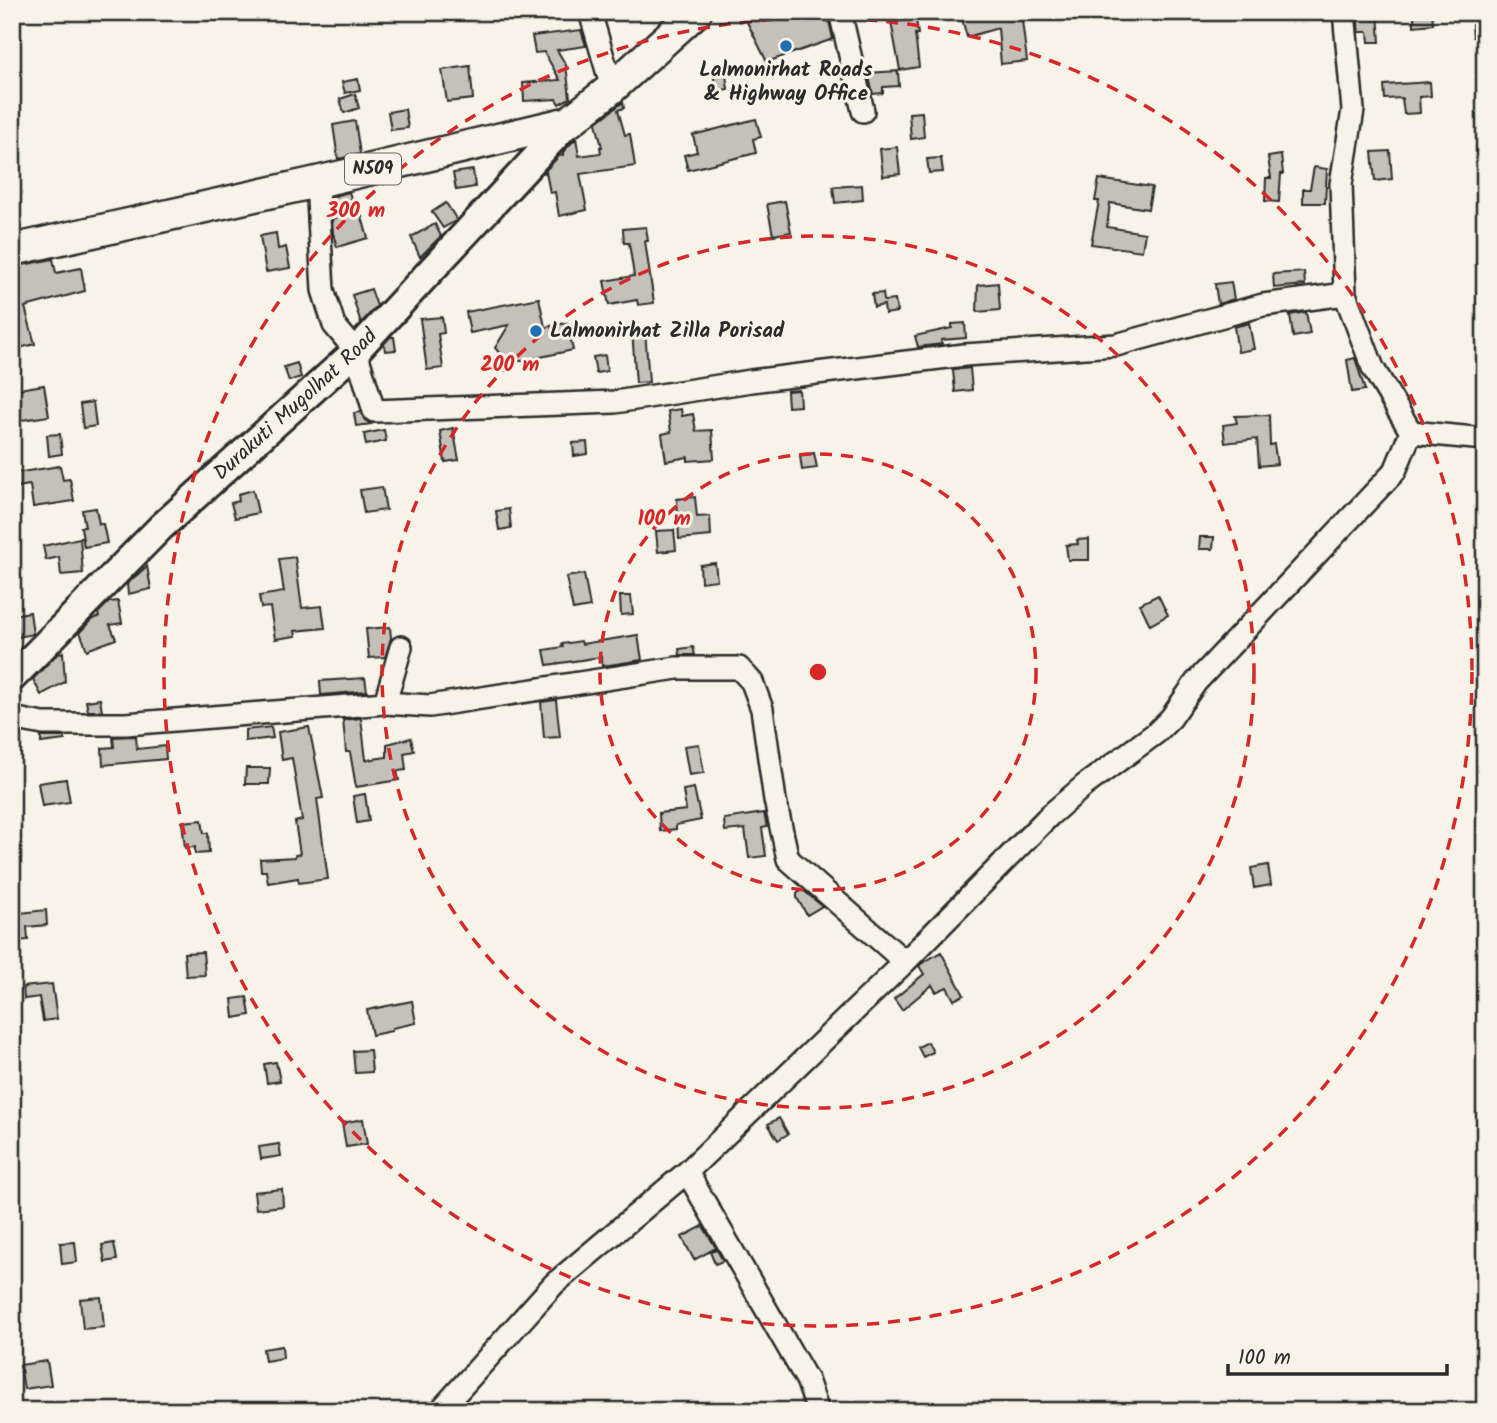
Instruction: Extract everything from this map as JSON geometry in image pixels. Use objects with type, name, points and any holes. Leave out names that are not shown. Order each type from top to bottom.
[{"type":"highway","name":"N509","points":[[12,250],[569,122],[612,88],[696,12]]},
{"type":"main road","name":"Durakuti Mugolhat Road","points":[[12,678],[161,527],[356,351],[569,122]]},
{"type":"street","points":[[590,12],[612,88]]},
{"type":"street","points":[[840,12],[863,111]]},
{"type":"street","points":[[1344,12],[1353,110],[1341,184],[1345,294],[1373,368],[1410,432]]},
{"type":"street","points":[[317,182],[323,290],[334,326],[356,351],[374,411],[615,402],[964,355],[1116,345],[1263,305],[1345,294]]},
{"type":"street","points":[[1410,432],[1485,439]]},
{"type":"street","points":[[440,1411],[554,1283],[687,1172],[905,962],[1050,815],[1085,785],[1156,733],[1171,718],[1196,682],[1395,471],[1410,432]]},
{"type":"street","points":[[385,703],[401,648]]},
{"type":"street","points":[[12,718],[43,724],[126,724],[385,703],[430,706],[677,668],[740,668],[752,682],[762,709],[775,800],[788,859],[905,962]]},
{"type":"street","points":[[687,1172],[807,1380],[818,1411]]},
{"type":"building","name":"Lalmonirhat Roads & Highway Office","points":[[742,12],[827,12],[833,39],[767,62]]},
{"type":"building","points":[[1021,12],[1027,61],[1001,64],[998,28],[967,37],[962,19]]},
{"type":"building","points":[[1378,12],[1380,42],[1369,42],[1368,32],[1359,32],[1357,14]]},
{"type":"building","points":[[1432,12],[1433,24],[1414,26],[1414,13]]},
{"type":"building","points":[[916,19],[919,67],[900,70],[891,22]]},
{"type":"building","points":[[1485,24],[1485,36],[1473,37],[1472,25]]},
{"type":"building","points":[[581,30],[586,46],[557,50],[566,65],[570,98],[559,104],[556,99],[524,101],[523,83],[560,80],[544,52],[535,53],[532,36]]},
{"type":"building","points":[[470,66],[473,99],[447,102],[442,70]]},
{"type":"building","points":[[725,69],[728,89],[716,91],[713,71]]},
{"type":"building","points":[[898,71],[899,86],[883,87],[883,93],[873,94],[868,73]]},
{"type":"building","points":[[358,79],[360,90],[345,93],[342,82]]},
{"type":"building","points":[[1430,82],[1431,96],[1419,97],[1420,113],[1404,114],[1402,98],[1385,99],[1384,85]]},
{"type":"building","points":[[355,94],[359,108],[344,113],[340,99]]},
{"type":"building","points":[[623,102],[624,108],[618,110],[625,135],[630,134],[635,166],[580,174],[587,210],[559,216],[555,192],[550,193],[546,172],[543,173],[563,155],[576,138],[579,156],[601,153],[596,123]]},
{"type":"building","points":[[405,109],[408,128],[391,130],[388,112]]},
{"type":"building","points":[[922,112],[924,137],[911,139],[909,113]]},
{"type":"building","points":[[756,119],[761,137],[753,139],[756,153],[688,170],[684,155],[697,152],[693,135]]},
{"type":"building","points":[[355,121],[360,154],[338,159],[333,125]]},
{"type":"building","points":[[897,147],[900,174],[883,176],[880,149]]},
{"type":"building","points":[[1390,151],[1392,179],[1375,181],[1372,152]]},
{"type":"building","points":[[1281,155],[1283,174],[1279,202],[1265,201],[1266,178],[1271,178],[1268,157]]},
{"type":"building","points":[[941,158],[943,172],[929,173],[927,159]]},
{"type":"building","points":[[1314,167],[1327,169],[1325,203],[1303,203],[1303,189],[1310,189]]},
{"type":"building","points":[[473,170],[475,187],[456,190],[453,173]]},
{"type":"building","points":[[1099,179],[1152,187],[1148,209],[1110,203],[1107,227],[1145,233],[1142,251],[1091,244],[1099,201],[1095,201]]},
{"type":"building","points":[[862,185],[863,200],[835,203],[833,187]]},
{"type":"building","points":[[349,192],[353,204],[358,203],[368,238],[337,247],[332,219],[336,218],[331,197]]},
{"type":"building","points":[[785,201],[791,232],[773,235],[767,204]]},
{"type":"building","points":[[446,203],[457,220],[443,228],[432,212]]},
{"type":"building","points":[[435,224],[441,236],[420,257],[411,237]]},
{"type":"building","points":[[646,227],[648,241],[645,241],[654,303],[638,305],[637,300],[609,305],[604,281],[634,276],[629,243],[624,243],[623,229]]},
{"type":"building","points":[[276,233],[278,249],[286,247],[290,268],[266,272],[260,236]]},
{"type":"building","points":[[53,259],[56,273],[81,268],[85,291],[25,307],[35,344],[12,350],[12,267]]},
{"type":"building","points":[[1304,272],[1305,285],[1274,288],[1273,274]]},
{"type":"building","points":[[1231,282],[1234,299],[1218,304],[1215,284]]},
{"type":"building","points":[[998,283],[1000,310],[977,312],[978,285]]},
{"type":"building","points":[[371,289],[377,306],[361,323],[352,295]]},
{"type":"building","points":[[883,293],[884,301],[895,300],[897,312],[885,314],[884,305],[874,307],[872,294]]},
{"type":"building","name":"Lalmonirhat Zilla Porisad","points":[[539,298],[545,327],[567,323],[573,350],[522,361],[506,361],[495,348],[509,325],[470,333],[466,312]]},
{"type":"building","points":[[1306,312],[1310,334],[1293,337],[1290,315]]},
{"type":"building","points":[[442,317],[444,333],[438,334],[443,368],[427,370],[420,319]]},
{"type":"building","points":[[965,323],[966,338],[941,340],[942,344],[918,347],[915,336],[952,328],[952,324]]},
{"type":"building","points":[[1249,323],[1254,349],[1238,352],[1234,327]]},
{"type":"building","points":[[645,330],[649,382],[636,383],[632,331]]},
{"type":"building","points":[[390,337],[394,337],[396,350],[385,351],[384,344]]},
{"type":"building","points":[[605,355],[607,371],[596,373],[593,357]]},
{"type":"building","points":[[1355,358],[1365,390],[1352,392],[1347,360]]},
{"type":"building","points":[[297,363],[301,377],[289,381],[284,367]]},
{"type":"building","points":[[970,368],[972,390],[955,392],[953,370]]},
{"type":"building","points":[[44,385],[49,416],[15,421],[12,390]]},
{"type":"building","points":[[799,390],[800,406],[788,407],[787,391]]},
{"type":"building","points":[[93,402],[96,426],[83,428],[80,404]]},
{"type":"building","points":[[681,409],[682,416],[693,414],[696,431],[712,430],[714,459],[688,461],[688,457],[666,461],[662,434],[671,432],[668,411]]},
{"type":"building","points":[[361,412],[371,424],[356,426],[354,413]]},
{"type":"building","points":[[1269,415],[1270,445],[1274,444],[1277,464],[1259,466],[1257,439],[1225,443],[1223,425],[1237,423],[1235,416]]},
{"type":"building","points":[[453,428],[459,460],[445,462],[440,431]]},
{"type":"building","points":[[384,430],[386,441],[366,445],[364,434]]},
{"type":"building","points":[[60,434],[62,454],[49,456],[47,435]]},
{"type":"building","points":[[587,442],[588,454],[574,456],[573,443]]},
{"type":"building","points":[[814,453],[817,468],[802,470],[800,456]]},
{"type":"building","points":[[60,466],[63,480],[70,479],[74,501],[33,507],[30,485],[17,487],[15,473]]},
{"type":"building","points":[[382,487],[386,510],[364,513],[360,490]]},
{"type":"building","points":[[253,490],[258,513],[235,518],[231,503],[239,501],[238,494]]},
{"type":"building","points":[[695,497],[697,517],[710,516],[711,536],[679,539],[677,499]]},
{"type":"building","points":[[96,508],[107,543],[84,547],[82,510]]},
{"type":"building","points":[[509,509],[511,528],[499,530],[496,511]]},
{"type":"building","points":[[674,530],[676,550],[658,552],[656,531]]},
{"type":"building","points":[[1200,537],[1214,537],[1213,549],[1199,549]]},
{"type":"building","points":[[80,538],[83,573],[61,575],[59,557],[46,560],[43,546]]},
{"type":"building","points":[[1089,539],[1089,560],[1068,560],[1066,545]]},
{"type":"building","points":[[295,557],[302,608],[322,606],[325,628],[295,631],[296,636],[275,639],[270,607],[261,608],[259,596],[284,592],[279,559]]},
{"type":"building","points":[[715,563],[717,580],[701,582],[700,565]]},
{"type":"building","points":[[147,566],[151,589],[128,594],[127,584]]},
{"type":"building","points":[[584,574],[590,607],[573,610],[566,577]]},
{"type":"building","points":[[1158,595],[1168,615],[1150,625],[1140,604]]},
{"type":"building","points":[[620,596],[631,596],[633,614],[621,615]]},
{"type":"building","points":[[118,601],[122,623],[110,625],[116,639],[87,650],[80,632],[91,620],[99,617],[98,613],[109,602]]},
{"type":"building","points":[[30,612],[33,634],[13,638],[12,615]]},
{"type":"building","points":[[390,627],[391,638],[385,657],[369,658],[366,629]]},
{"type":"building","points":[[638,635],[642,660],[602,666],[601,657],[547,665],[544,650],[563,647],[562,644],[581,641],[582,644]]},
{"type":"building","points":[[693,647],[695,655],[680,655],[679,649]]},
{"type":"building","points":[[63,652],[65,682],[41,695],[33,679],[56,655]]},
{"type":"building","points":[[365,678],[367,691],[321,695],[320,681]]},
{"type":"building","points":[[100,699],[102,711],[88,711],[86,701]]},
{"type":"building","points":[[556,700],[560,737],[544,738],[541,702]]},
{"type":"building","points":[[361,718],[366,760],[387,757],[387,744],[411,738],[414,751],[404,753],[406,770],[397,771],[399,780],[356,787],[350,752],[346,752],[343,720]]},
{"type":"building","points":[[271,727],[273,738],[245,741],[245,730]]},
{"type":"building","points":[[309,727],[323,798],[317,799],[328,879],[299,883],[298,878],[268,883],[266,871],[261,871],[260,859],[295,857],[300,854],[295,822],[302,820],[292,758],[282,760],[278,732]]},
{"type":"building","points":[[136,736],[137,749],[165,746],[166,759],[103,765],[102,748],[114,747],[113,737]]},
{"type":"building","points":[[41,737],[64,737],[65,740],[41,743]]},
{"type":"building","points":[[699,744],[704,773],[689,775],[684,746]]},
{"type":"building","points":[[246,768],[270,768],[269,784],[245,784]]},
{"type":"building","points":[[66,779],[70,802],[42,806],[38,783]]},
{"type":"building","points":[[694,788],[701,820],[676,825],[676,829],[660,831],[659,813],[686,810],[683,790]]},
{"type":"building","points":[[365,794],[369,821],[357,823],[353,796]]},
{"type":"building","points":[[764,813],[767,827],[762,828],[766,856],[749,858],[745,829],[725,831],[724,819]]},
{"type":"building","points":[[202,820],[204,833],[208,833],[209,853],[195,854],[195,847],[185,848],[182,822]]},
{"type":"building","points":[[1268,865],[1271,885],[1254,888],[1251,868]]},
{"type":"building","points":[[803,890],[822,906],[807,915],[797,898],[797,893]]},
{"type":"building","points":[[46,910],[47,925],[27,927],[28,940],[12,941],[12,914]]},
{"type":"building","points":[[203,952],[205,975],[186,976],[184,953]]},
{"type":"building","points":[[941,952],[964,995],[954,1000],[947,987],[936,992],[932,985],[902,1010],[894,999],[924,974],[919,966],[921,964]]},
{"type":"building","points":[[52,984],[57,1019],[43,1021],[39,997],[24,999],[23,987]]},
{"type":"building","points":[[247,997],[250,1015],[234,1018],[232,999]]},
{"type":"building","points":[[412,1001],[416,1023],[372,1035],[367,1010]]},
{"type":"building","points":[[928,1042],[933,1052],[923,1057],[918,1047]]},
{"type":"building","points":[[370,1050],[372,1072],[355,1073],[353,1051]]},
{"type":"building","points":[[276,1062],[280,1081],[267,1083],[264,1064]]},
{"type":"building","points":[[779,1118],[788,1134],[778,1140],[768,1124]]},
{"type":"building","points":[[363,1119],[367,1144],[346,1147],[342,1123]]},
{"type":"building","points":[[279,1144],[281,1156],[261,1159],[259,1147]]},
{"type":"building","points":[[282,1189],[283,1206],[256,1209],[254,1192]]},
{"type":"building","points":[[703,1226],[716,1248],[694,1260],[682,1237]]},
{"type":"building","points":[[75,1242],[77,1262],[62,1264],[60,1243]]},
{"type":"building","points":[[114,1243],[117,1260],[105,1262],[102,1245]]},
{"type":"building","points":[[717,1250],[723,1261],[715,1264],[710,1252]]},
{"type":"building","points":[[101,1297],[104,1327],[83,1329],[80,1299]]},
{"type":"building","points":[[282,1346],[283,1358],[265,1361],[263,1349]]},
{"type":"building","points":[[47,1361],[51,1385],[24,1389],[20,1365]]},
{"type":"place","name":"Lalmonirhat Roads & Highway Office","points":[[786,46]]},
{"type":"place","name":"Lalmonirhat Zilla Porisad","points":[[536,331]]}]
